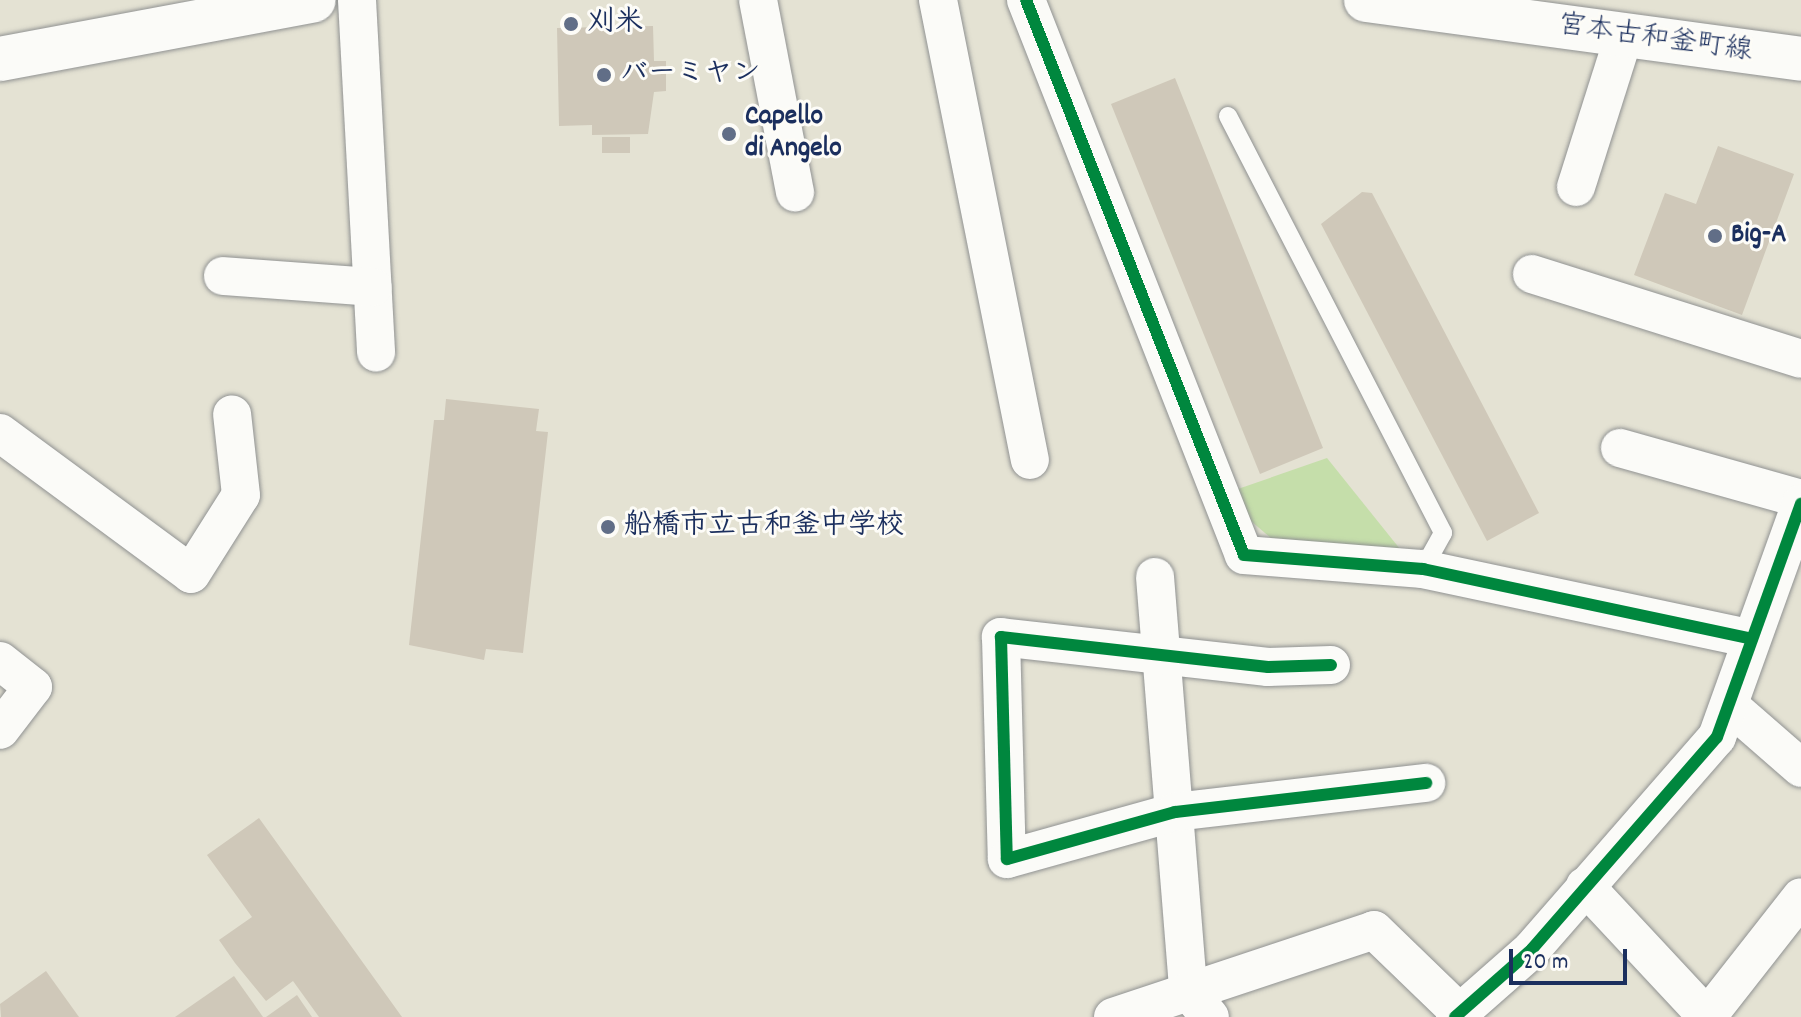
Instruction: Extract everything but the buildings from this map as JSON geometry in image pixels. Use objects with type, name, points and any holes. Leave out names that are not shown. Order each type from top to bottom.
[{"type":"street","points":[[0,59],[314,0]]},
{"type":"street","points":[[357,0],[376,352]]},
{"type":"street","points":[[758,0],[795,192]]},
{"type":"street","points":[[938,0],[1030,460]]},
{"type":"street","points":[[1026,0],[1244,555],[1423,569],[1749,638]]},
{"type":"street","name":"宮本古和釜町線","points":[[1366,0],[1492,9],[1624,36],[1801,59]]},
{"type":"street","points":[[1576,187],[1624,36]]},
{"type":"street","points":[[1532,274],[1801,359]]},
{"type":"street","points":[[223,276],[373,287]]},
{"type":"street","points":[[0,433],[191,574],[241,495],[232,414]]},
{"type":"street","points":[[1113,1017],[1199,1004],[1374,930],[1460,1015],[1532,949],[1717,737],[1730,706],[1749,638],[1791,556],[1801,501],[1620,448]]},
{"type":"street","points":[[1155,577],[1175,812],[1199,1004]]},
{"type":"street","points":[[1331,665],[1268,667],[1001,637],[1007,859],[1175,812],[1426,783]]},
{"type":"street","points":[[0,661],[33,687],[0,730]]},
{"type":"street","points":[[1730,706],[1801,768]]},
{"type":"street","points":[[1585,886],[1707,1017],[1801,897]]},
{"type":"lane","points":[[1228,116],[1443,533],[1423,569]]},
{"type":"green space","points":[[1327,458],[1404,554],[1278,544],[1251,521],[1235,490]]},
{"type":"cycle path","points":[[1026,0],[1244,555],[1423,569],[1749,638]]},
{"type":"cycle path","points":[[1455,1017],[1532,949],[1717,737],[1801,504]]},
{"type":"cycle path","points":[[1331,665],[1268,667],[1001,637],[1007,859],[1175,812],[1426,783]]},
{"type":"place","name":"刈米","points":[[571,24]]},
{"type":"place","name":"バーミヤン","points":[[604,75]]},
{"type":"place","name":"Capello di Angelo","points":[[729,134]]},
{"type":"place","name":"Big-A","points":[[1715,236]]},
{"type":"place","name":"船橋市立古和釜中学校","points":[[608,527]]}]
